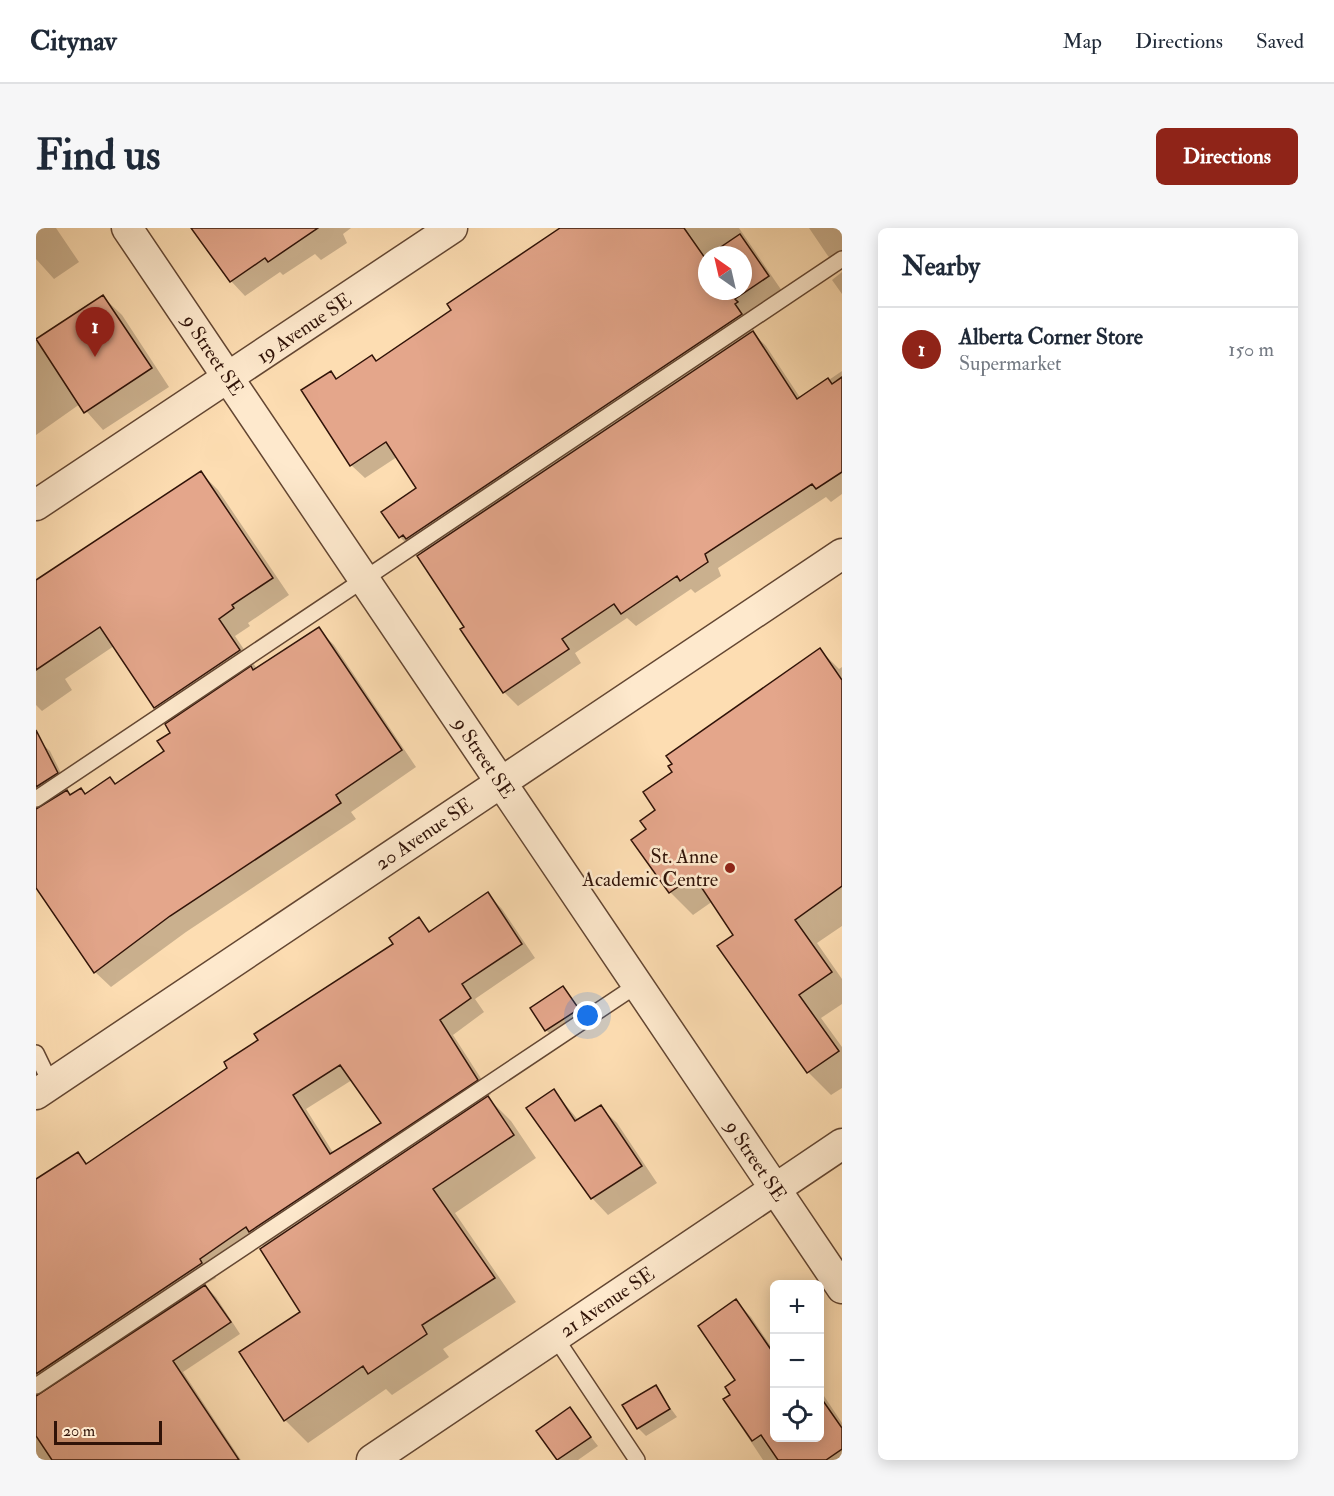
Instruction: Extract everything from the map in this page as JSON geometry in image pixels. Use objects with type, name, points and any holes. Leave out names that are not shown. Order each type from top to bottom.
[{"type":"street","name":"9 Street SE","points":[[127,228],[842,1288]]},
{"type":"street","name":"19 Avenue SE","points":[[36,506],[452,228]]},
{"type":"street","name":"20 Avenue SE","points":[[43,1089],[842,554]]},
{"type":"street","name":"21 Avenue SE","points":[[372,1460],[842,1144]]},
{"type":"lane","points":[[36,799],[842,259]]},
{"type":"lane","points":[[36,1386],[638,985]]},
{"type":"lane","points":[[36,1053],[43,1089]]},
{"type":"lane","points":[[555,1337],[637,1460]]},
{"type":"building","points":[[191,228],[318,228],[268,262],[265,258],[230,282]]},
{"type":"building","points":[[560,228],[684,228],[698,248],[698,300],[736,300],[738,302],[735,304],[742,314],[406,539],[403,535],[399,538],[381,512],[416,488],[386,442],[350,466],[301,390],[331,371],[336,379],[372,355],[376,361],[451,310],[447,304]]},
{"type":"building","points":[[740,234],[748,246],[722,246]]},
{"type":"building","points":[[752,251],[769,276],[752,288]]},
{"type":"building","points":[[103,295],[152,368],[84,413],[36,339]]},
{"type":"building","points":[[753,331],[797,399],[828,378],[832,384],[842,377],[842,472],[816,489],[812,484],[705,554],[708,562],[680,581],[677,576],[621,614],[614,604],[562,639],[569,649],[503,693],[460,629],[464,627],[417,556]]},
{"type":"building","points":[[201,471],[273,578],[232,605],[234,608],[219,619],[240,650],[154,708],[100,627],[36,670],[36,580]]},
{"type":"building","points":[[319,627],[402,750],[336,795],[341,803],[170,916],[94,973],[36,888],[36,809],[67,790],[70,795],[81,788],[85,794],[110,777],[115,784],[164,751],[157,741],[170,733],[165,724],[251,666],[253,670]]},
{"type":"building","name":"St. Anne Academic Centre","points":[[820,648],[842,680],[842,886],[795,920],[832,972],[799,995],[839,1051],[807,1073],[717,946],[733,935],[694,876],[669,893],[631,840],[646,829],[640,821],[655,810],[643,792],[672,772],[668,766],[672,764],[666,756]]},
{"type":"building","points":[[36,730],[58,773],[36,787]]},
{"type":"building","points":[[488,892],[522,944],[462,984],[471,998],[440,1020],[478,1080],[249,1232],[246,1227],[200,1259],[202,1263],[36,1374],[36,1179],[78,1152],[86,1164],[227,1068],[224,1062],[258,1040],[254,1034],[393,944],[389,938],[419,917],[429,932]],"holes":[[[340,1065],[381,1123],[330,1154],[293,1095]]]},
{"type":"building","points":[[563,986],[579,1009],[545,1031],[530,1008]]},
{"type":"building","points":[[554,1089],[575,1121],[601,1105],[642,1166],[591,1199],[526,1108]]},
{"type":"building","points":[[488,1096],[514,1135],[433,1189],[495,1278],[422,1325],[427,1334],[368,1374],[363,1366],[284,1421],[239,1352],[300,1312],[260,1249]]},
{"type":"building","points":[[205,1285],[231,1322],[173,1361],[239,1460],[52,1460],[36,1436],[36,1396]]},
{"type":"building","points":[[736,1299],[770,1348],[770,1442],[824,1442],[824,1402],[842,1428],[842,1449],[826,1460],[778,1460],[761,1435],[752,1441],[723,1399],[730,1395],[725,1387],[735,1380],[698,1326]]},
{"type":"building","points":[[656,1385],[670,1409],[637,1429],[622,1405]]},
{"type":"building","points":[[570,1407],[591,1437],[557,1460],[536,1431]]},
{"type":"place","name":"Alberta Corner Store","points":[[95,357]]},
{"type":"place","name":"St. Anne Academic Centre","points":[[730,868]]}]
